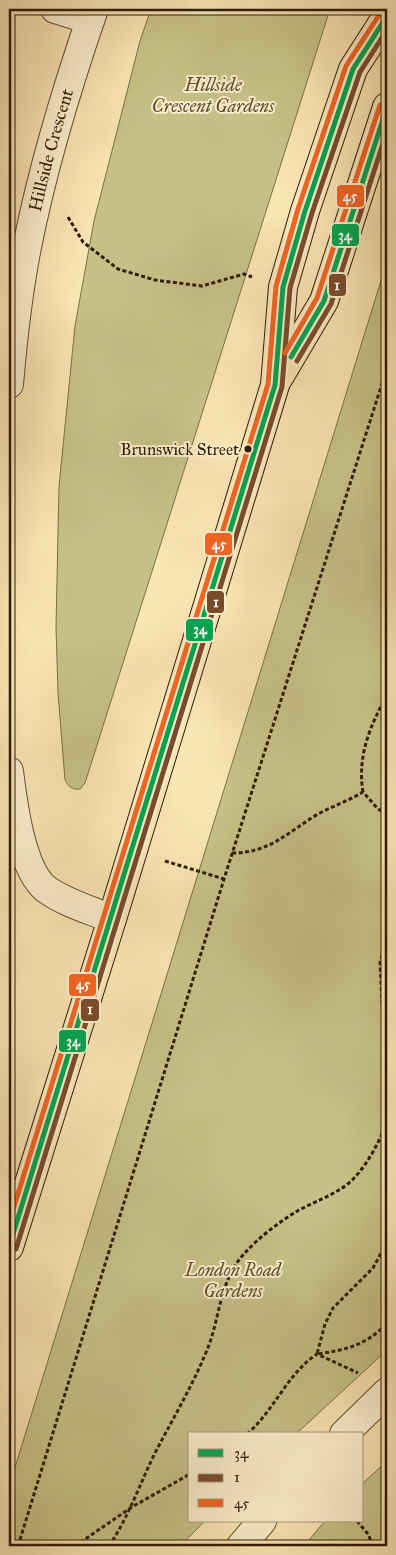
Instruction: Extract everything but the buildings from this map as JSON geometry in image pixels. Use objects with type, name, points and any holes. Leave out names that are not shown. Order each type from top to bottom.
[{"type":"main road","points":[[9,1247],[133,851],[275,385],[283,287],[305,211],[353,69],[387,16]]},
{"type":"main road","points":[[275,385],[324,301],[387,107]]},
{"type":"street","points":[[55,9],[92,14]]},
{"type":"street","name":"Hillside Crescent","points":[[9,384],[26,249],[43,176],[92,14]]},
{"type":"street","points":[[9,771],[25,855],[34,876],[52,893],[112,919]]},
{"type":"street","points":[[346,1432],[387,1392]]},
{"type":"street","points":[[241,1546],[261,1522]]},
{"type":"path","points":[[43,176],[83,242],[118,269],[155,280],[202,286],[244,274],[283,287]]},
{"type":"path","points":[[18,1546],[232,853],[387,368]]},
{"type":"path","points":[[387,695],[368,732],[361,761],[362,792],[378,809],[387,814]]},
{"type":"path","points":[[232,853],[258,851],[279,841],[318,814],[346,803],[362,792]]},
{"type":"path","points":[[133,851],[224,879]]},
{"type":"path","points":[[387,936],[380,963],[387,1096]]},
{"type":"path","points":[[109,1546],[132,1507],[154,1455],[195,1378],[208,1347],[222,1294],[231,1274],[243,1255],[299,1211],[319,1202],[349,1182],[366,1162],[387,1123]]},
{"type":"path","points":[[317,1354],[325,1324],[334,1308],[373,1268],[387,1242]]},
{"type":"path","points":[[249,1432],[269,1410],[303,1364],[317,1354],[350,1349],[378,1333],[387,1323]]},
{"type":"path","points":[[317,1354],[361,1374]]},
{"type":"path","points":[[75,1546],[132,1507],[188,1475]]},
{"type":"path","points":[[358,1522],[368,1534],[373,1546]]},
{"type":"path","points":[[20,1540],[21,1546]]},
{"type":"green space","name":"Hillside Crescent Gardens","points":[[151,9],[330,9],[85,783],[80,789],[75,789],[69,786],[65,780],[58,693],[56,627],[59,486],[75,326],[94,221],[140,41]]},
{"type":"green space","name":"London Road Gardens","points":[[387,261],[387,1350],[298,1432],[188,1432],[188,1522],[204,1522],[180,1546],[9,1546],[9,1487]]},
{"type":"green space","points":[[387,1461],[387,1546],[304,1546],[324,1522],[364,1522],[364,1482]]},
{"type":"transit line","name":"45","points":[[9,1223],[268,384],[276,286],[298,209],[346,66],[381,12]]},
{"type":"transit line","name":"34","points":[[9,1247],[275,385],[283,287],[305,211],[353,69],[387,16]]},
{"type":"transit line","name":"1","points":[[16,1249],[282,387],[290,288],[312,213],[360,72],[387,30]]},
{"type":"transit line","name":"45","points":[[285,353],[317,298],[380,105]]},
{"type":"transit line","name":"34","points":[[291,357],[324,301],[387,107]]},
{"type":"transit line","name":"1","points":[[297,361],[331,304],[387,131]]},
{"type":"place","name":"Brunswick Street","points":[[248,449]]}]
